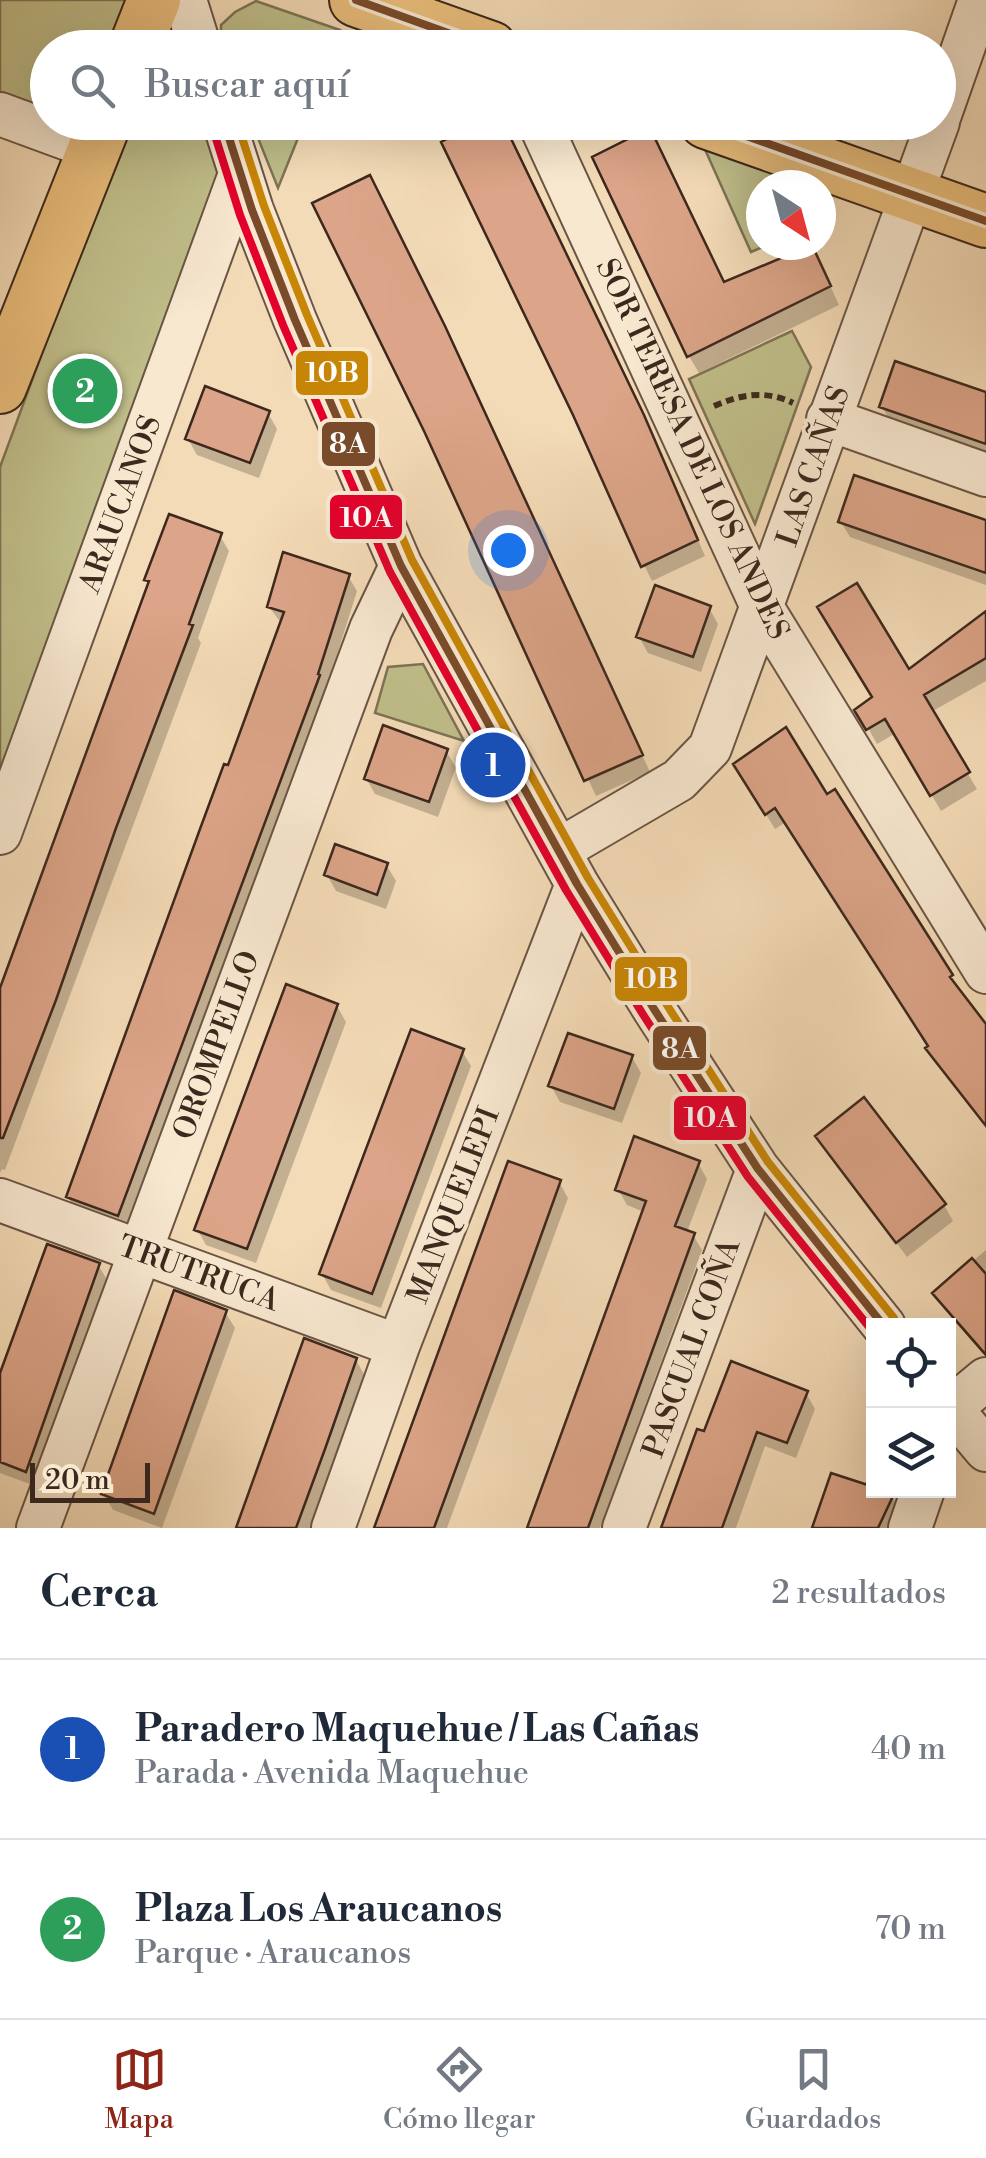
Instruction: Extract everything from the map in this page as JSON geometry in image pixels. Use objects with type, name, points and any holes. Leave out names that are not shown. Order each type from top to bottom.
[{"type":"main road","points":[[142,30],[154,0]]},
{"type":"main road","points":[[356,0],[440,30]]},
{"type":"main road","points":[[1,379],[98,140]]},
{"type":"main road","points":[[757,140],[986,220]]},
{"type":"street","points":[[185,0],[194,30]]},
{"type":"street","name":"LAS CAÑAS","points":[[956,69],[980,0]]},
{"type":"street","points":[[0,114],[30,121]]},
{"type":"street","points":[[230,140],[332,408],[402,566],[568,867],[758,1168],[878,1318]]},
{"type":"street","name":"SOR TERESA DE LOS ANDES","points":[[547,140],[763,609],[986,972]]},
{"type":"street","name":"LAS CAÑAS","points":[[568,867],[679,780],[701,760],[718,733],[931,140]]},
{"type":"street","name":"ARAUCANOS","points":[[0,834],[240,174]]},
{"type":"street","points":[[828,419],[986,475]]},
{"type":"street","name":"OROMPELLO","points":[[38,1528],[372,629],[402,566]]},
{"type":"street","name":"MANQUELEPI","points":[[332,1528],[568,867]]},
{"type":"street","name":"PASCUAL COÑA","points":[[624,1528],[758,1168]]},
{"type":"street","name":"TRUTRUCA","points":[[0,1200],[398,1346]]},
{"type":"street","points":[[951,1408],[986,1379]]},
{"type":"street","points":[[956,1418],[986,1450]]},
{"type":"street","points":[[910,1528],[920,1498]]},
{"type":"path","points":[[677,422],[736,396],[773,394],[828,419]]},
{"type":"shaded area","points":[[0,0],[133,0],[121,30],[30,30],[30,103],[0,92]]},
{"type":"shaded area","points":[[256,1],[340,30],[221,30],[221,25]]},
{"type":"shaded area","points":[[121,140],[222,140],[228,156],[0,770],[0,467]]},
{"type":"shaded area","points":[[259,140],[297,140],[278,188]]},
{"type":"shaded area","points":[[703,145],[772,170],[746,170],[746,241]]},
{"type":"shaded area","points":[[792,331],[811,367],[755,524],[689,379]]},
{"type":"shaded area","points":[[423,664],[464,741],[375,713],[388,667]]},
{"type":"building","points":[[512,140],[644,415],[698,540],[641,567],[573,415],[441,142]]},
{"type":"building","points":[[626,140],[656,140],[724,282],[776,260],[819,260],[831,286],[687,357],[592,157]]},
{"type":"building","points":[[370,175],[445,326],[643,755],[584,781],[424,431],[312,203]]},
{"type":"building","points":[[895,361],[986,392],[986,444],[879,407]]},
{"type":"building","points":[[205,386],[270,411],[250,463],[185,439]]},
{"type":"building","points":[[854,475],[986,520],[986,573],[838,522]]},
{"type":"building","points":[[169,514],[222,533],[189,624],[193,625],[56,1000],[0,1138],[0,988],[149,581],[144,580]]},
{"type":"building","points":[[283,552],[350,574],[320,675],[118,1216],[66,1197],[224,764],[228,765],[284,612],[267,607]]},
{"type":"building","points":[[857,583],[909,669],[986,611],[986,658],[924,695],[970,772],[930,796],[885,719],[866,730],[854,710],[872,697],[817,607]]},
{"type":"building","points":[[655,585],[711,606],[693,657],[636,637]]},
{"type":"building","points":[[383,725],[448,749],[429,802],[364,779]]},
{"type":"building","points":[[786,727],[827,794],[835,789],[953,975],[950,977],[986,1024],[986,1126],[925,1048],[928,1046],[775,808],[765,815],[733,764]]},
{"type":"building","points":[[335,844],[388,863],[377,895],[324,875]]},
{"type":"building","points":[[286,984],[338,1004],[247,1249],[194,1230]]},
{"type":"building","points":[[411,1029],[464,1049],[372,1294],[319,1274]]},
{"type":"building","points":[[568,1033],[633,1055],[614,1109],[548,1086]]},
{"type":"building","points":[[864,1097],[946,1204],[896,1243],[815,1136]]},
{"type":"building","points":[[634,1136],[700,1161],[675,1226],[695,1233],[588,1528],[527,1528],[646,1201],[615,1190]]},
{"type":"building","points":[[508,1161],[561,1180],[528,1272],[434,1528],[374,1528]]},
{"type":"building","points":[[47,1244],[100,1263],[26,1472],[0,1462],[0,1373]]},
{"type":"building","points":[[972,1258],[986,1274],[986,1355],[956,1318],[932,1293]]},
{"type":"building","points":[[174,1290],[227,1310],[154,1514],[101,1494]]},
{"type":"building","points":[[304,1338],[357,1358],[325,1449],[296,1528],[236,1528]]},
{"type":"building","points":[[731,1361],[808,1391],[787,1443],[757,1432],[722,1528],[661,1528],[697,1429],[704,1431]]},
{"type":"building","points":[[831,1473],[866,1484],[866,1498],[892,1498],[878,1528],[812,1528]]},
{"type":"transit line","name":"8A","points":[[356,0],[440,30]]},
{"type":"transit line","name":"10A","points":[[216,140],[240,215],[283,325],[390,572],[566,890],[644,1016],[748,1177],[866,1323]]},
{"type":"transit line","name":"8A","points":[[230,140],[295,320],[401,566],[577,884],[654,1009],[758,1169],[878,1318]]},
{"type":"transit line","name":"10B","points":[[243,140],[307,315],[412,560],[588,878],[665,1002],[768,1162],[894,1318]]},
{"type":"transit line","name":"8A","points":[[758,140],[986,221]]},
{"type":"place","name":"Plaza Los Araucanos","points":[[85,391]]},
{"type":"place","name":"Paradero Maquehue / Las Cañas","points":[[493,765]]}]
